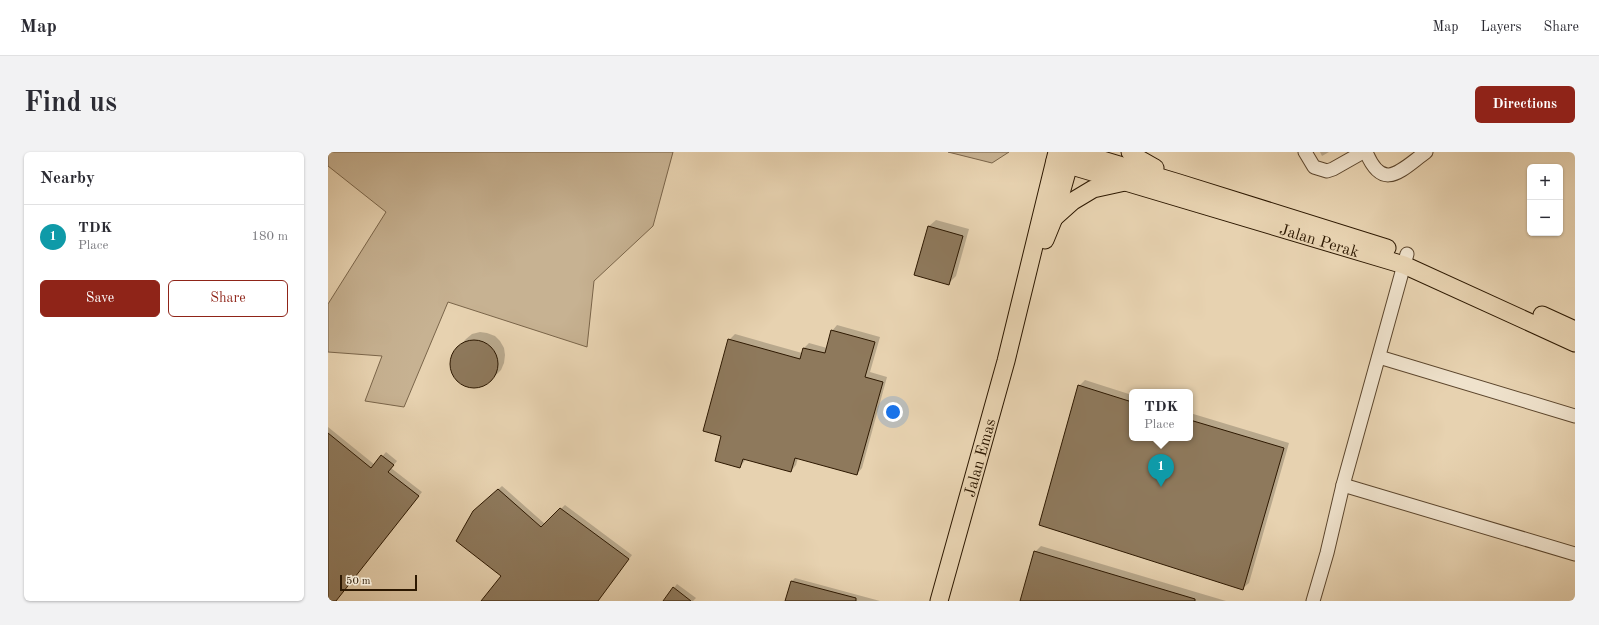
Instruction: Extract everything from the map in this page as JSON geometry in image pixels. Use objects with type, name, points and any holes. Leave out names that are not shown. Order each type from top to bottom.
[{"type":"main road","points":[[1130,152],[1134,156],[1179,183]]},
{"type":"main road","name":"Jalan Perak","points":[[1066,156],[1179,183],[1406,260],[1575,330]]},
{"type":"main road","name":"Jalan Perak","points":[[1066,156],[1125,182],[1406,260],[1575,343]]},
{"type":"main road","name":"Jalan Emas","points":[[1018,313],[1054,218],[1066,156]]},
{"type":"main road","name":"Jalan Emas","points":[[939,601],[1018,313],[1066,156]]},
{"type":"main road","points":[[1054,218],[1074,201],[1093,189],[1125,182]]},
{"type":"street","points":[[1305,152],[1314,167],[1327,171],[1334,169],[1363,152]]},
{"type":"street","points":[[1366,152],[1372,165],[1381,173],[1390,176],[1426,152]]},
{"type":"street","points":[[1313,601],[1327,553],[1343,485],[1406,260]]},
{"type":"street","points":[[1379,357],[1575,416]]},
{"type":"street","points":[[1343,485],[1575,554]]},
{"type":"shaded area","points":[[328,152],[673,152],[653,226],[594,281],[587,347],[448,302],[404,407],[365,401],[382,356],[328,352],[328,304],[386,212],[328,166]]},
{"type":"shaded area","points":[[948,152],[1009,152],[992,163]]},
{"type":"building","points":[[928,226],[963,236],[949,285],[914,275]]},
{"type":"building","points":[[831,330],[875,342],[865,377],[883,382],[857,475],[795,458],[791,472],[743,459],[740,468],[715,461],[721,436],[703,431],[728,339],[800,359],[803,348],[825,353]]},
{"type":"building","points":[[469,340],[479,340],[488,344],[494,350],[498,359],[498,369],[494,378],[488,384],[479,388],[469,388],[460,384],[454,378],[450,369],[450,359],[454,350],[460,344]]},
{"type":"building","points":[[1078,385],[1129,401],[1129,441],[1193,441],[1193,421],[1284,448],[1243,590],[1039,525]]},
{"type":"building","points":[[328,433],[371,468],[381,455],[394,465],[388,472],[419,496],[336,601],[328,601]]},
{"type":"building","points":[[498,489],[541,527],[560,508],[629,559],[598,601],[481,601],[501,576],[456,541],[473,511]]},
{"type":"building","points":[[1034,551],[1195,599],[1195,601],[1020,601]]},
{"type":"building","points":[[791,581],[856,598],[856,601],[785,601]]},
{"type":"building","points":[[673,587],[691,601],[663,601]]},
{"type":"place","name":"TDK","points":[[1161,487]]}]
